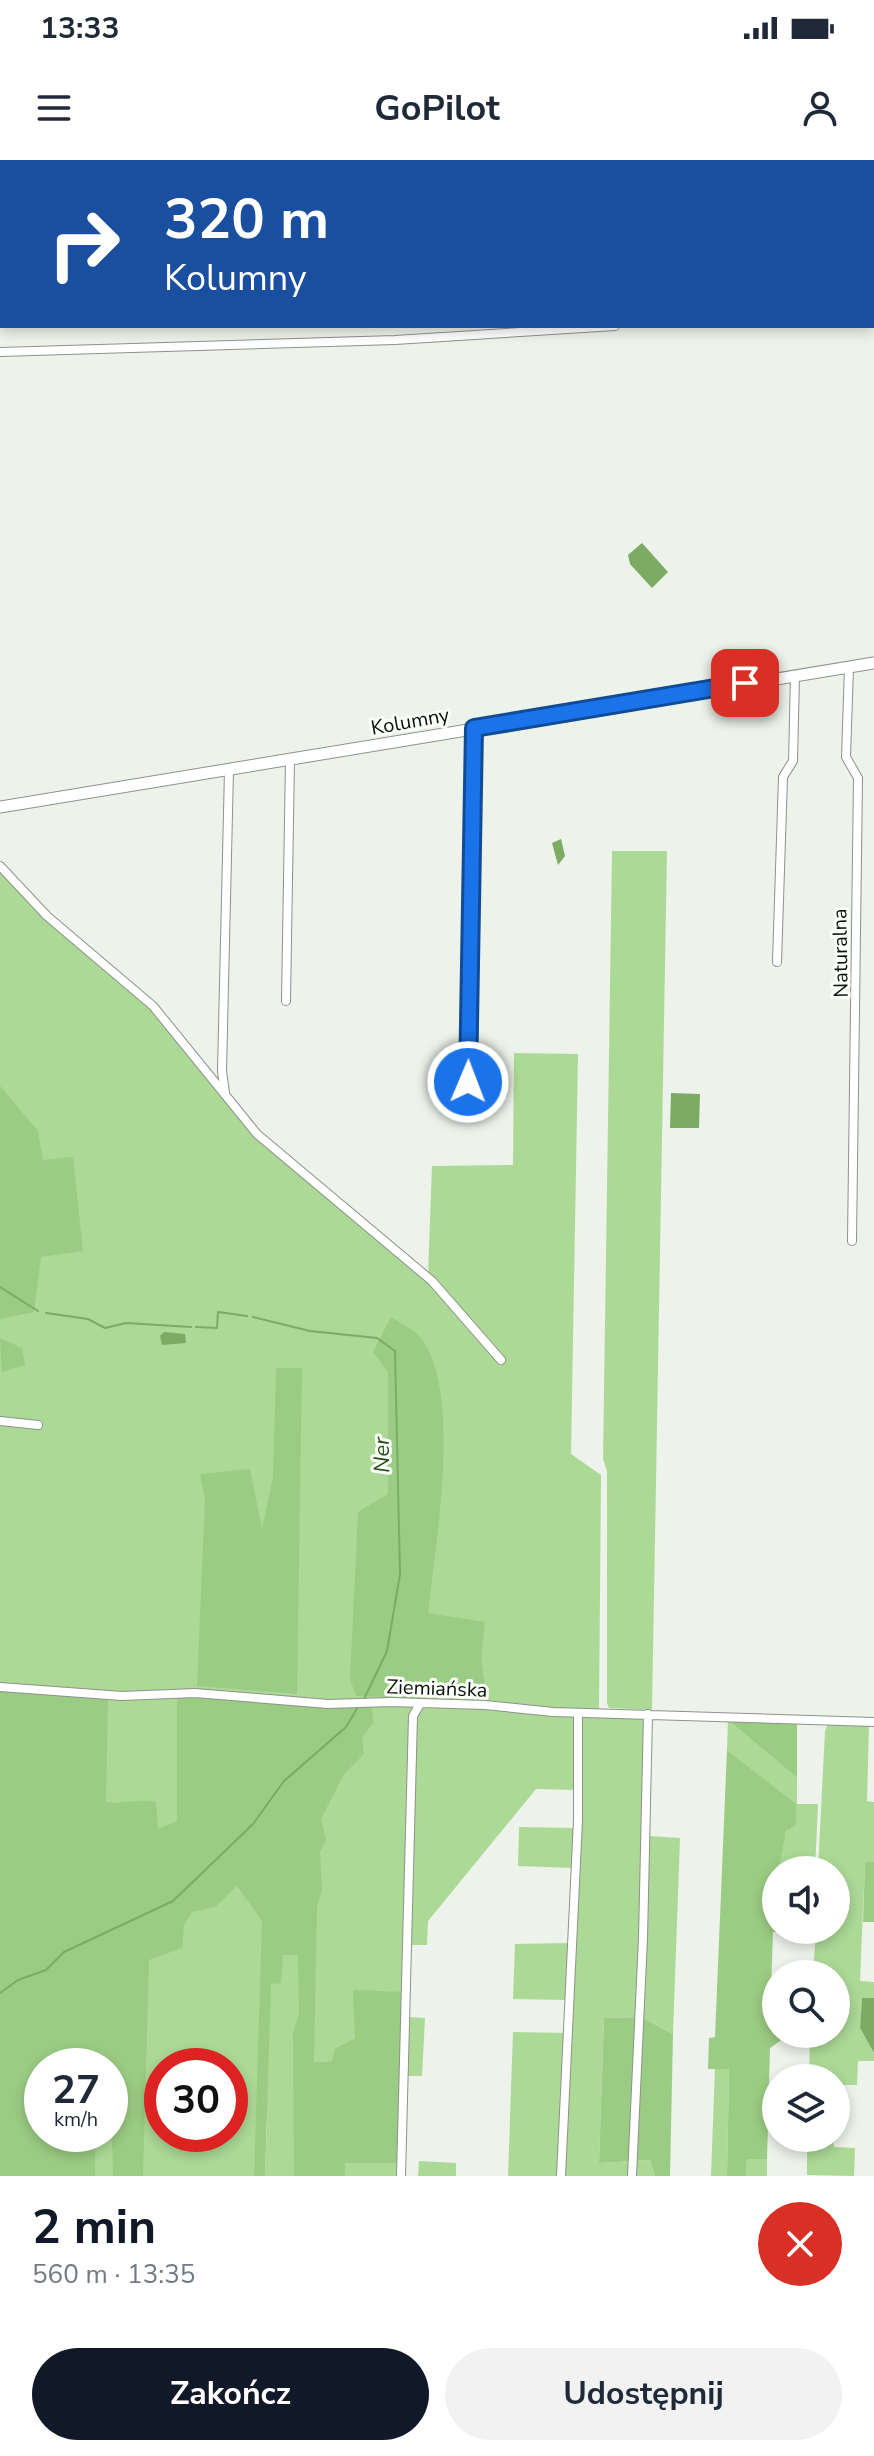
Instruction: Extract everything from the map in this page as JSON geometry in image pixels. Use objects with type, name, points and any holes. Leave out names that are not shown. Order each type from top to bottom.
[{"type":"street","points":[[0,352],[369,341],[582,328]]},
{"type":"street","name":"Kolumny","points":[[0,807],[874,663]]},
{"type":"street","name":"Naturalna","points":[[849,667],[846,757],[858,778],[852,1241]]},
{"type":"street","points":[[777,962],[783,777],[793,761],[795,676]]},
{"type":"street","points":[[468,1082],[474,728]]},
{"type":"street","points":[[286,1001],[290,759]]},
{"type":"street","points":[[226,1093],[222,1071],[229,770]]},
{"type":"street","points":[[0,866],[47,916],[153,1006],[263,1139],[432,1281],[501,1360]]},
{"type":"street","points":[[0,1421],[38,1425]]},
{"type":"street","name":"Ziemiańska","points":[[0,1687],[122,1696],[195,1693],[328,1704],[420,1704],[578,1713],[874,1722]]},
{"type":"street","points":[[401,2176],[413,1716],[420,1704]]},
{"type":"street","points":[[561,2176],[578,1820],[578,1713]]},
{"type":"street","points":[[632,2176],[643,1938],[648,1714]]},
{"type":"shaded area","points":[[642,543],[668,572],[652,588],[630,564],[628,555]]},
{"type":"shaded area","points":[[561,839],[565,856],[558,865],[552,843]]},
{"type":"shaded area","points":[[612,851],[667,851],[652,1710],[609,1708],[607,1703],[607,1471],[603,1459]]},
{"type":"shaded area","points":[[0,869],[77,947],[160,1016],[250,1126],[428,1277],[432,1166],[513,1165],[514,1053],[578,1054],[571,1454],[601,1475],[599,1711],[651,1717],[648,1836],[680,1838],[673,2034],[641,2017],[604,2018],[599,2163],[650,2160],[655,2176],[563,2176],[576,1790],[536,1789],[428,1921],[427,1945],[409,1945],[405,1992],[355,2038],[335,2048],[333,2061],[313,2062],[295,2085],[294,2176],[265,2176],[267,2121],[256,2132],[254,2176],[0,2176]]},
{"type":"shaded area","points":[[0,1086],[38,1131],[43,1160],[73,1157],[83,1251],[41,1257],[34,1312],[0,1319]]},
{"type":"shaded area","points":[[671,1093],[700,1094],[699,1128],[670,1128]]},
{"type":"shaded area","points":[[391,1317],[421,1338],[434,1363],[441,1395],[443,1471],[428,1613],[485,1622],[481,1659],[485,1684],[465,1699],[356,1696],[350,1679],[358,1512],[388,1494],[388,1372],[373,1352]]},
{"type":"shaded area","points":[[164,1332],[185,1334],[186,1343],[162,1345],[160,1336]]},
{"type":"shaded area","points":[[0,1338],[22,1348],[25,1365],[2,1372]]},
{"type":"shaded area","points":[[276,1368],[302,1368],[297,1694],[197,1686],[205,1499],[200,1474],[250,1469],[262,1529],[273,1477]]},
{"type":"shaded area","points":[[0,1688],[108,1697],[106,1802],[156,1802],[158,1829],[177,1821],[177,1695],[372,1704],[373,1723],[362,1738],[364,1754],[344,1774],[321,1819],[326,1840],[320,1852],[322,1890],[317,1907],[314,2062],[332,2061],[335,2048],[355,2038],[353,1990],[405,1992],[400,2163],[345,2163],[345,2176],[294,2176],[293,2032],[299,2014],[298,1955],[283,1955],[281,1983],[271,1984],[265,2176],[254,2176],[262,1921],[237,1886],[215,1907],[192,1912],[184,1925],[182,1948],[149,1960],[147,2048],[144,2048],[143,2176],[113,2176],[112,2152],[128,2152],[128,2048],[24,2048],[24,2152],[95,2152],[95,2176],[0,2176]]},
{"type":"shaded area","points":[[728,1720],[797,1778],[797,1804],[818,1804],[816,1856],[779,1856],[796,1805],[727,1750]]},
{"type":"shaded area","points":[[728,1720],[797,1723],[797,1778]]},
{"type":"shaded area","points":[[828,1724],[869,1725],[867,1801],[874,1802],[874,1862],[865,1863],[860,1981],[874,1982],[874,1998],[862,1999],[860,2028],[874,2053],[874,2061],[858,2061],[857,2085],[850,2085],[850,2064],[809,2064],[810,2048],[850,2048],[850,1960],[814,1960],[815,1944],[850,1944],[850,1856],[819,1856],[825,1731]]},
{"type":"shaded area","points":[[727,1750],[796,1804],[796,1825],[786,1831],[781,1856],[762,1856],[762,1944],[773,1944],[772,1960],[762,1960],[762,2048],[770,2048],[770,2064],[762,2064],[762,2152],[767,2152],[767,2159],[747,2159],[746,2176],[727,2176],[729,2069],[708,2069],[709,2038],[715,2037]]},
{"type":"shaded area","points":[[519,1827],[575,1828],[573,1868],[518,1866]]},
{"type":"shaded area","points":[[865,1862],[874,1862],[874,1922],[863,1922]]},
{"type":"shaded area","points":[[569,1943],[567,2000],[513,1999],[515,1944]]},
{"type":"shaded area","points":[[862,1998],[874,1998],[874,2053],[860,2028]]},
{"type":"shaded area","points":[[408,2017],[425,2018],[422,2076],[405,2076]]},
{"type":"shaded area","points":[[641,2017],[673,2034],[670,2176],[655,2176],[650,2160],[599,2163],[604,2018]]},
{"type":"shaded area","points":[[513,2032],[565,2033],[559,2176],[508,2176]]},
{"type":"shaded area","points":[[715,2068],[729,2069],[727,2176],[711,2176]]},
{"type":"shaded area","points":[[850,2148],[855,2148],[854,2176],[807,2175],[807,2152],[850,2152]]},
{"type":"shaded area","points":[[747,2159],[767,2159],[767,2176],[746,2176]]},
{"type":"shaded area","points":[[419,2161],[456,2163],[456,2176],[418,2176]]},
{"type":"shaded area","points":[[344,2163],[400,2163],[400,2176],[345,2176]]},
{"type":"waterway","name":"Ner","points":[[0,1287],[38,1311]]},
{"type":"waterway","name":"Ner","points":[[196,1327],[217,1328],[218,1312],[247,1316]]},
{"type":"waterway","name":"Ner","points":[[46,1313],[88,1319],[105,1328],[126,1323],[191,1327]]},
{"type":"waterway","name":"Ner","points":[[253,1317],[310,1331],[377,1338],[395,1351],[400,1574],[387,1651],[364,1699]]},
{"type":"waterway","name":"Ner","points":[[0,1993],[18,1980],[46,1970],[64,1952],[173,1901],[253,1824],[284,1781],[346,1727],[359,1705]]},
{"type":"route","points":[[468,1082],[474,728],[745,683]]}]
